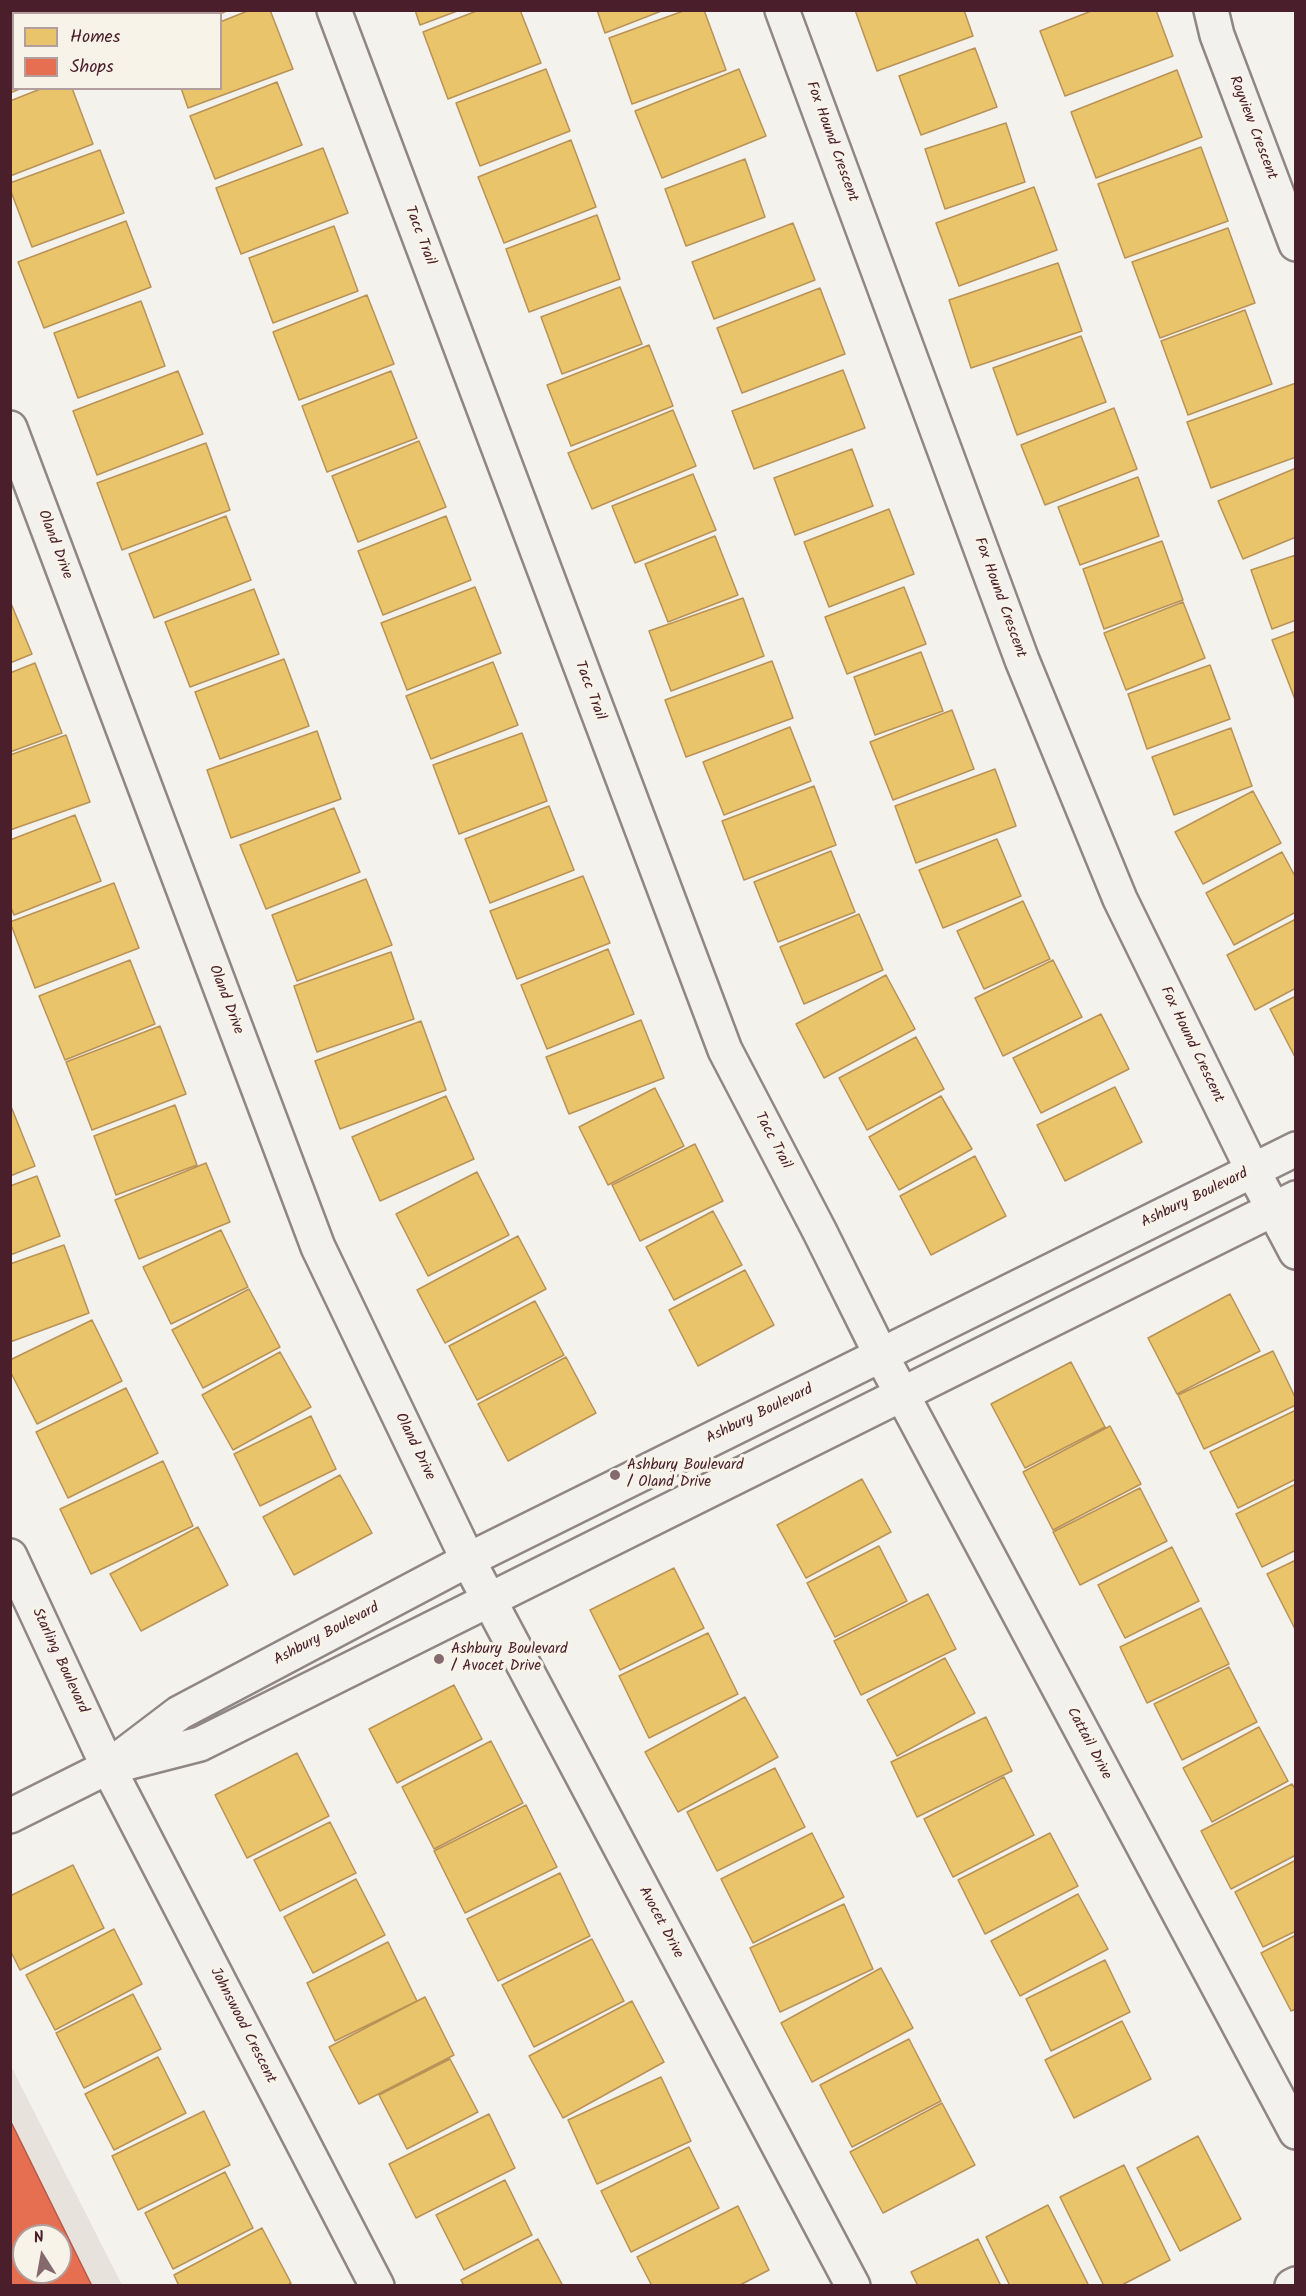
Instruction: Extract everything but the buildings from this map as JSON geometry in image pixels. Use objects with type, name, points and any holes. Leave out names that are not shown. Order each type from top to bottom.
[{"type":"street","name":"Tacc Trail","points":[[334,10],[724,1050],[820,1232],[881,1355]]},
{"type":"street","name":"Fox Hound Crescent","points":[[782,10],[1022,660],[1120,899],[1253,1171],[1284,1204],[1296,1252]]},
{"type":"street","name":"Royview Crescent","points":[[1211,10],[1216,35],[1296,244]]},
{"type":"street","name":"Oland Drive","points":[[10,428],[318,1247],[468,1560]]},
{"type":"street","name":"Ashbury Boulevard","points":[[10,1816],[108,1767],[180,1713],[468,1560],[1296,1149]]},
{"type":"street","name":"Ashbury Boulevard","points":[[108,1767],[200,1744],[1284,1204]]},
{"type":"street","name":"Cattail Drive","points":[[881,1355],[1296,2132]]},
{"type":"street","name":"Starling Boulevard","points":[[10,1556],[108,1767]]},
{"type":"street","name":"Avocet Drive","points":[[468,1560],[852,2286]]},
{"type":"street","name":"Johnswood Crescent","points":[[108,1767],[377,2286]]},
{"type":"shaded area","points":[[11,2066],[122,2285],[11,2285]]},
{"type":"place","name":"Ashbury Boulevard / Oland Drive","points":[[615,1475]]},
{"type":"place","name":"Ashbury Boulevard / Avocet Drive","points":[[439,1659]]}]
